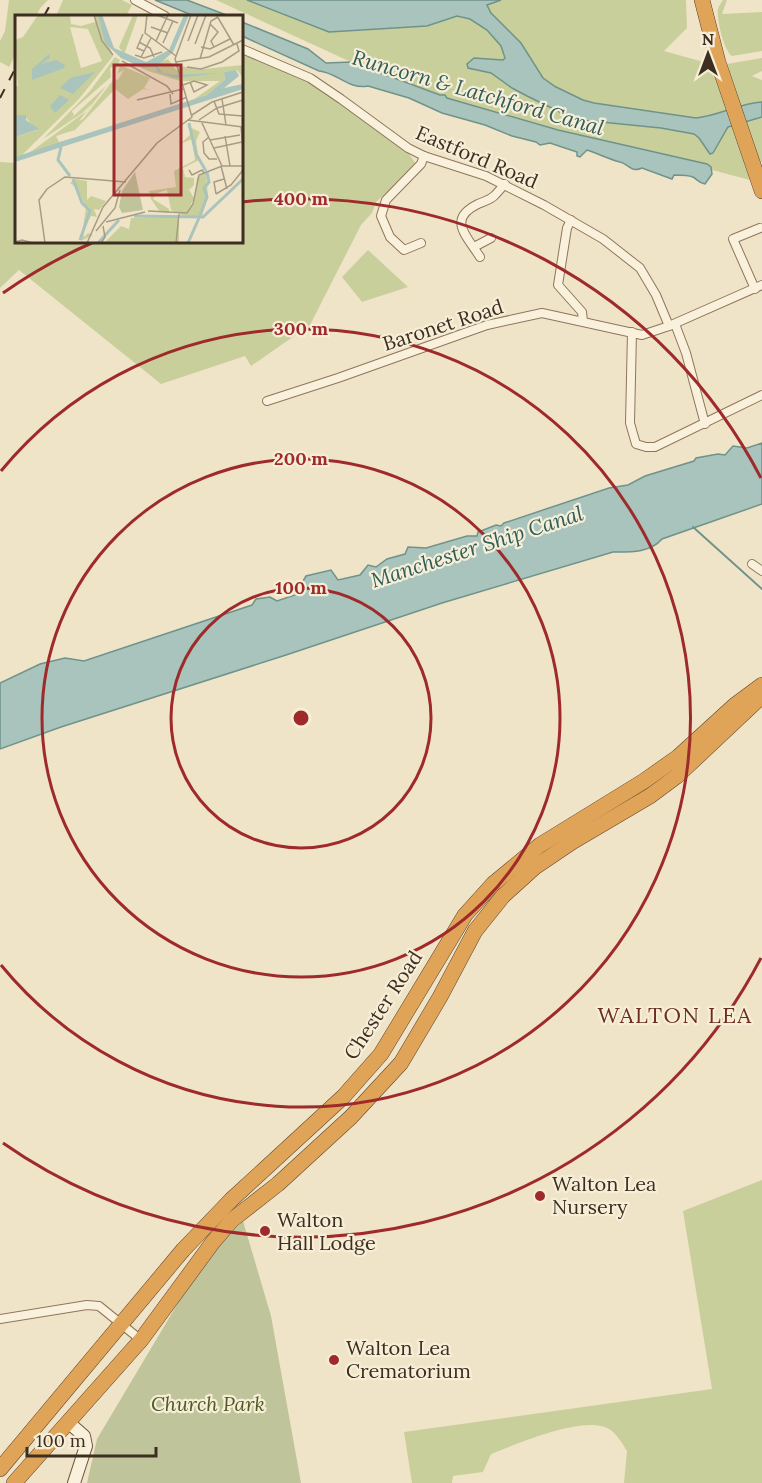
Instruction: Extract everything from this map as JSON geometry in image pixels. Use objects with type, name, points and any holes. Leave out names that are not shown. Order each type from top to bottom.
[{"type":"highway","points":[[702,0],[719,66],[762,191]]},
{"type":"highway","name":"Chester Road","points":[[0,1469],[183,1250],[231,1200],[343,1097],[381,1054],[465,915],[493,884],[540,845],[644,781],[678,757],[735,705],[762,685]]},
{"type":"highway","name":"Chester Road","points":[[14,1483],[141,1340],[213,1242],[232,1220],[282,1180],[351,1117],[401,1063],[475,931],[503,896],[535,867],[572,842],[650,796],[677,776],[762,696]]},
{"type":"street","points":[[135,0],[163,15]]},
{"type":"street","name":"Eastford Road","points":[[243,49],[310,78],[408,148],[424,156],[505,184],[603,238],[640,268],[656,295],[686,353],[705,424]]},
{"type":"street","points":[[422,243],[404,249],[390,237],[381,216],[386,200],[421,164],[424,156]]},
{"type":"street","points":[[480,257],[460,224],[462,216],[467,210],[495,196],[505,184]]},
{"type":"street","points":[[571,220],[567,228],[558,285],[582,312],[583,321]]},
{"type":"street","points":[[758,287],[733,239],[760,228]]},
{"type":"street","points":[[474,247],[491,238]]},
{"type":"street","name":"Baronet Road","points":[[267,401],[487,325],[542,313],[642,334],[652,333],[758,287]]},
{"type":"street","points":[[632,332],[630,423],[636,444],[655,447],[762,395]]},
{"type":"street","points":[[752,564],[762,571]]},
{"type":"street","points":[[0,1319],[87,1305],[99,1306],[141,1340]]},
{"type":"street","points":[[68,1422],[84,1436],[86,1446],[74,1483]]},
{"type":"green space","points":[[9,0],[48,0],[37,15],[15,15],[15,55],[9,67],[0,62],[0,41],[5,31]]},
{"type":"green space","points":[[63,0],[122,0],[132,5],[127,15],[56,15]]},
{"type":"green space","points":[[216,0],[247,0],[329,32],[427,26],[501,0],[686,0],[687,28],[664,51],[729,69],[727,64],[762,58],[762,71],[752,76],[762,80],[762,162],[745,165],[750,180],[712,170],[707,164],[593,139],[513,118],[447,98],[445,95],[351,62]]},
{"type":"green space","points":[[723,0],[727,0],[722,14],[762,12],[762,51],[732,56],[729,53],[718,19],[718,9]]},
{"type":"green space","points":[[243,49],[310,78],[407,151],[416,164],[376,202],[372,213],[361,225],[310,325],[251,366],[245,356],[161,384],[19,270],[0,288],[0,162],[15,163],[15,243],[243,243]]},
{"type":"green space","points":[[368,250],[408,287],[362,302],[342,277]]},
{"type":"green space","points":[[762,1180],[762,1483],[624,1483],[627,1451],[621,1442],[609,1429],[598,1425],[584,1425],[551,1432],[491,1454],[483,1472],[453,1476],[452,1483],[412,1483],[404,1432],[712,1389],[683,1211]]},
{"type":"green space","name":"Church Park","points":[[243,1221],[271,1316],[301,1483],[87,1483],[97,1439],[178,1303],[212,1252]]},
{"type":"water","points":[[155,0],[187,0],[226,15],[192,15]]},
{"type":"water","points":[[247,0],[501,0],[487,5],[491,13],[521,43],[543,78],[583,100],[696,118],[762,102],[762,117],[728,127],[713,153],[710,154],[694,134],[661,128],[581,120],[527,96],[491,73],[468,68],[467,64],[474,58],[503,60],[505,58],[501,46],[487,30],[470,19],[457,16],[427,26],[329,32]]},
{"type":"water","points":[[243,22],[308,49],[326,63],[351,62],[445,95],[447,98],[558,130],[707,164],[711,167],[712,174],[705,184],[689,176],[674,175],[672,179],[642,168],[633,169],[587,150],[580,157],[577,156],[577,152],[550,143],[540,145],[485,125],[442,113],[409,98],[368,86],[361,87],[319,71],[243,36]]},
{"type":"water","name":"Manchester Ship Canal","points":[[762,443],[762,504],[662,539],[646,549],[633,552],[613,552],[442,603],[0,749],[0,683],[40,664],[65,658],[84,661],[252,605],[256,599],[270,597],[277,601],[295,595],[306,576],[331,570],[338,580],[360,575],[368,565],[376,567],[387,559],[405,554],[408,547],[426,548],[467,536],[477,536],[478,532],[496,525],[501,526],[504,523],[609,488],[628,485],[645,476],[694,461],[696,458],[725,455],[733,446],[747,448]]},
{"type":"waterway","points":[[693,527],[762,589]]},
{"type":"railway","points":[[45,15],[53,0]]},
{"type":"railway","points":[[0,98],[15,69]]},
{"type":"place","name":"Walton Lea Nursery","points":[[540,1196]]},
{"type":"place","name":"Walton Hall Lodge","points":[[265,1231]]},
{"type":"place","name":"Walton Lea Crematorium","points":[[334,1360]]},
{"type":"district","name":"WALTON LEA","points":[[675,1015]]},
{"type":"water label","name":"Runcorn & Latchford Canal","points":[[478,93]]}]
